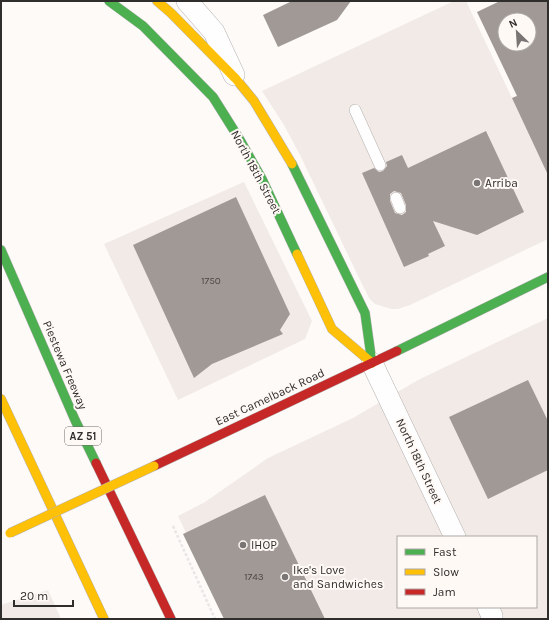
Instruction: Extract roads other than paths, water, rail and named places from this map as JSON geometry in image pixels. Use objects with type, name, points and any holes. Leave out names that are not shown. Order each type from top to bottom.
[{"type":"main road","name":"North 18th Street","points":[[109,1],[143,26],[212,97],[240,140],[262,179],[332,329],[372,363]]},
{"type":"main road","name":"North 18th Street","points":[[157,1],[171,13],[236,79],[254,102],[294,166],[365,313],[372,363]]},
{"type":"main road","name":"Piestewa Freeway","points":[[1,250],[75,420],[171,619]]},
{"type":"main road","name":"East Camelback Road","points":[[1,538],[372,363],[548,276]]},
{"type":"main road","points":[[1,399],[104,619]]},
{"type":"street","name":"North 18th Street","points":[[187,1],[214,32],[236,79]]},
{"type":"street","name":"North 18th Street","points":[[372,363],[455,536]]},
{"type":"lane","points":[[355,110],[380,165]]},
{"type":"place","name":"Arriba","points":[[477,183]]},
{"type":"place","name":"IHOP","points":[[243,545]]},
{"type":"place","name":"Ike's Love and Sandwiches","points":[[285,577]]}]
